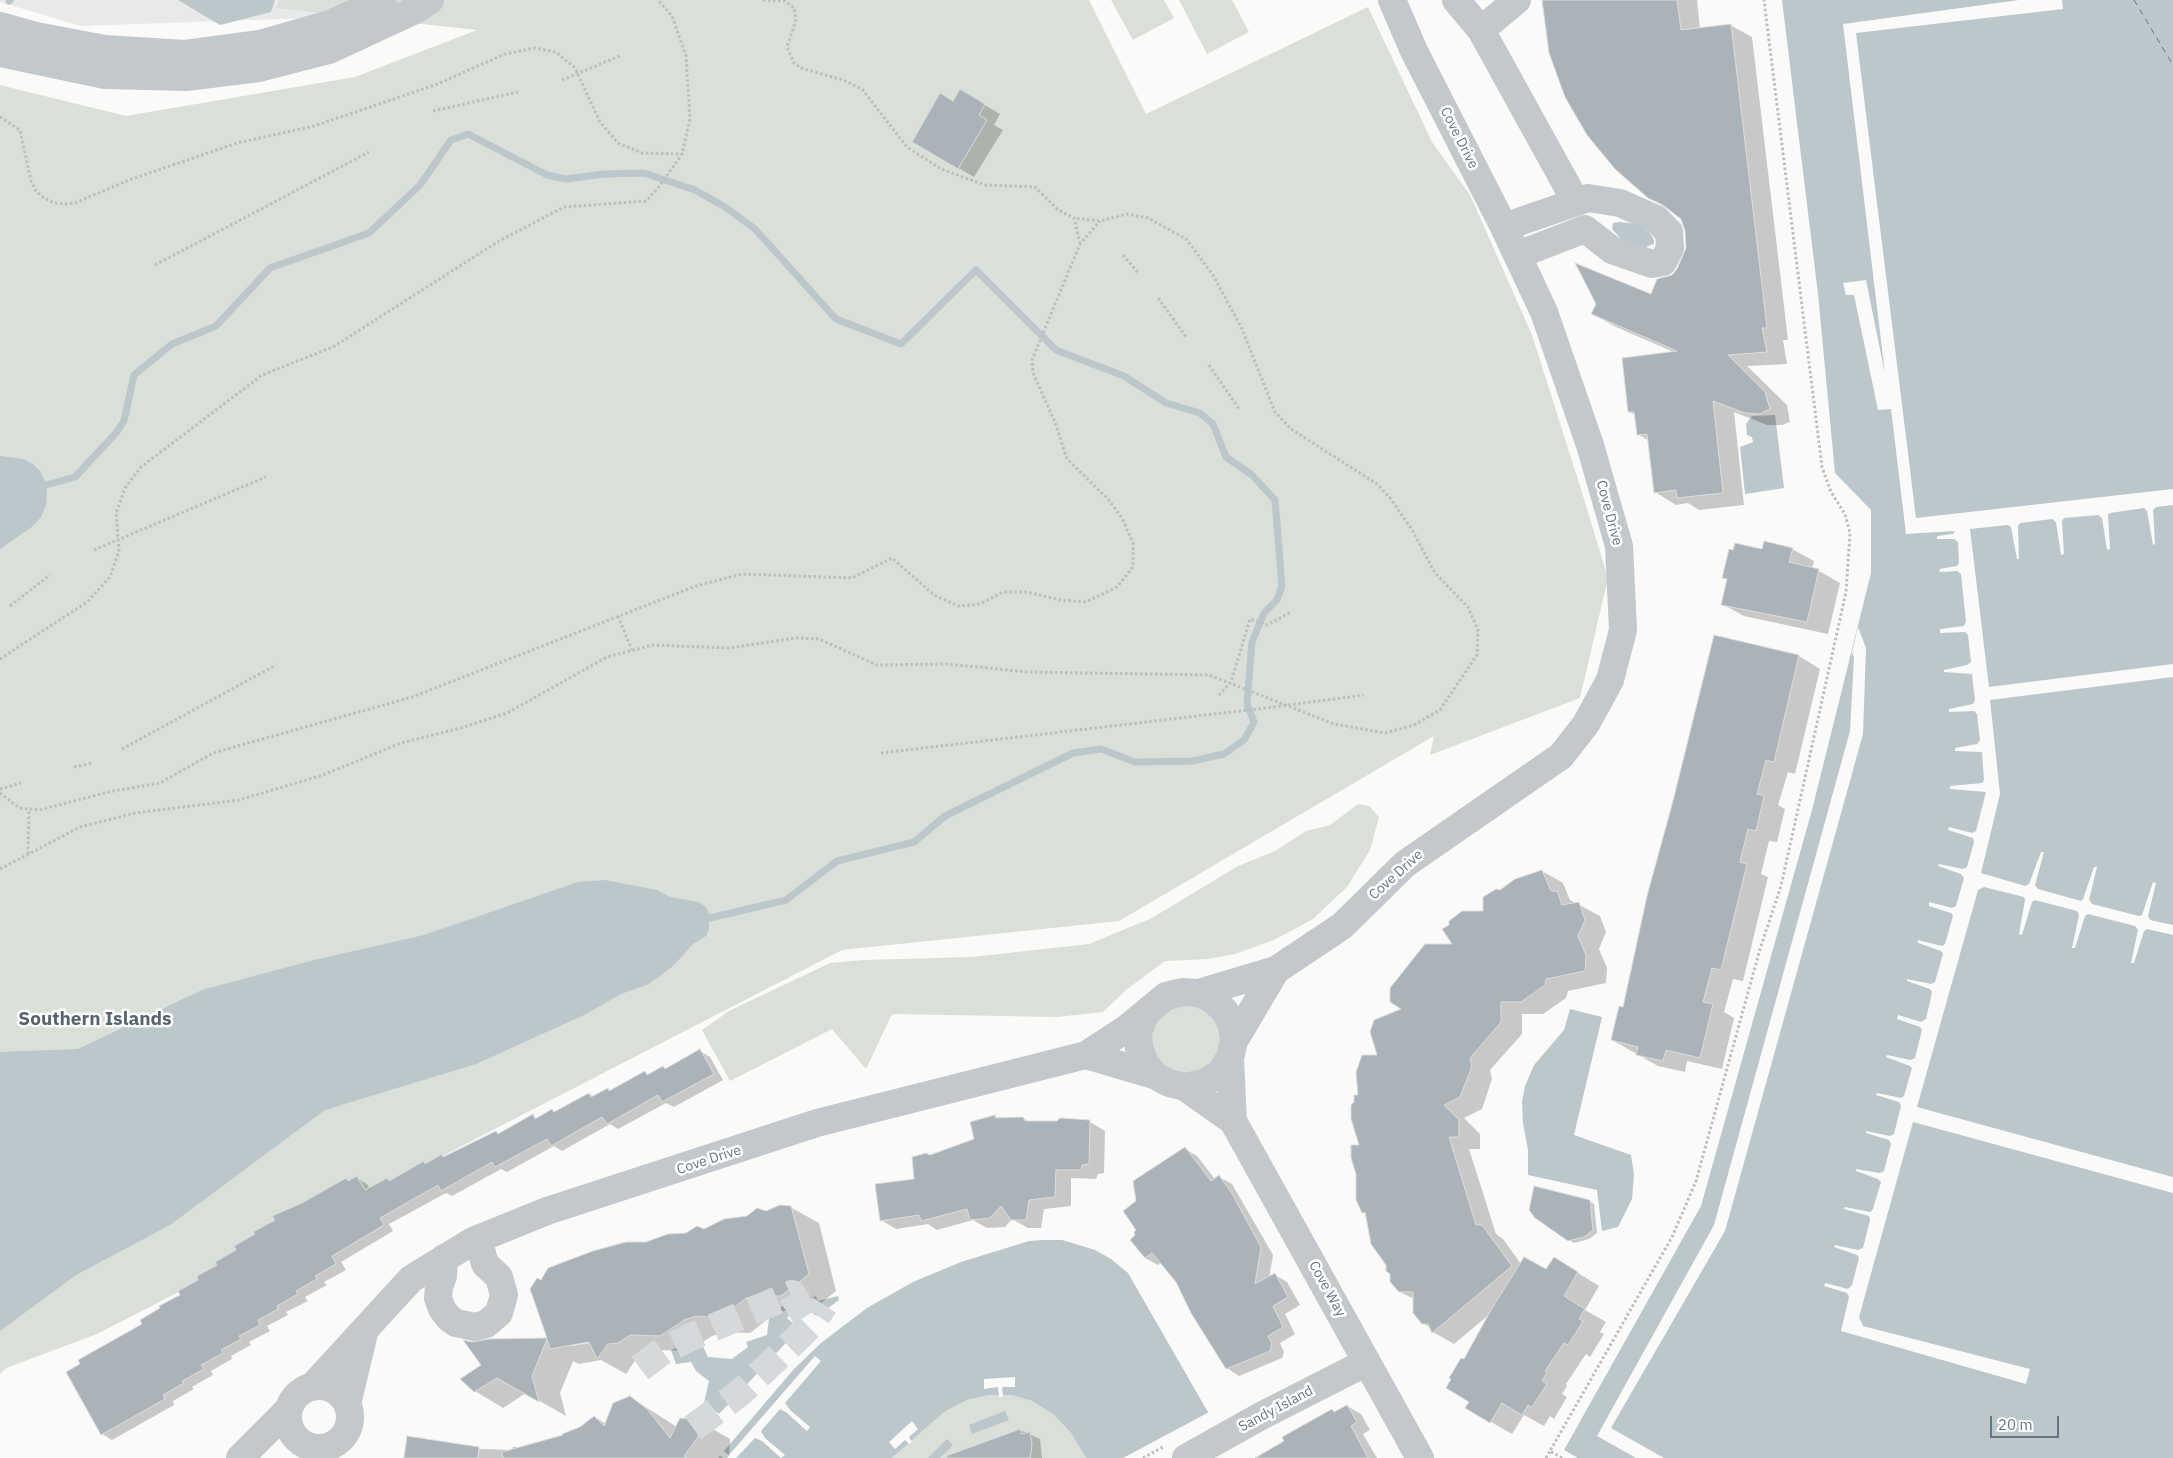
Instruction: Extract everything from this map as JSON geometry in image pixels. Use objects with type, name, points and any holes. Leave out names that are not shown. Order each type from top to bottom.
[{"type":"street","points":[[0,26],[36,36],[105,49],[185,54],[260,44],[330,24],[383,0]]},
{"type":"street","points":[[0,53],[105,75],[186,77],[259,68],[329,50],[415,10],[430,0]]},
{"type":"street","name":"Cove Drive","points":[[312,1387],[411,1279],[478,1239],[547,1211],[817,1124],[1086,1055],[1126,1028],[1166,996],[1183,992],[1199,993],[1276,970],[1342,926],[1404,864],[1561,756],[1586,724],[1610,680],[1623,630],[1619,546],[1590,445],[1544,312],[1518,255],[1414,51],[1392,0]]},
{"type":"street","points":[[1456,0],[1481,30],[1576,202]]},
{"type":"street","points":[[1481,30],[1517,0]]},
{"type":"street","points":[[1504,228],[1588,198],[1620,203],[1656,219],[1670,232],[1670,248],[1663,262],[1652,264],[1612,250],[1585,229],[1518,255]]},
{"type":"street","name":"Cove Drive","points":[[1185,1087],[1204,1083],[1220,1073],[1276,970]]},
{"type":"street","points":[[1199,993],[1213,1000],[1225,1012],[1232,1026],[1232,1050]]},
{"type":"street","points":[[1152,1006],[1143,1018],[1138,1033],[1139,1048],[1144,1063],[1154,1075]]},
{"type":"street","name":"Cove Way","points":[[1232,1050],[1233,1121]]},
{"type":"street","points":[[1086,1055],[1154,1075],[1168,1083],[1185,1087]]},
{"type":"street","name":"Cove Way","points":[[1185,1087],[1233,1121],[1420,1458]]},
{"type":"street","points":[[444,1258],[443,1276],[438,1298],[442,1309],[456,1323],[475,1326],[486,1324],[498,1312],[504,1295],[499,1277],[485,1264],[478,1239]]},
{"type":"street","name":"Cove Drive","points":[[347,1404],[364,1331]]},
{"type":"street","name":"Sandy Island","points":[[1186,1458],[1261,1416],[1367,1362]]},
{"type":"street","points":[[241,1458],[306,1448],[325,1448],[335,1444],[342,1448],[349,1427],[350,1415],[347,1404],[341,1395],[332,1389],[322,1386],[312,1387],[301,1392],[293,1399],[289,1409],[288,1420],[291,1431],[306,1448]]},
{"type":"street","points":[[241,1458],[289,1409]]},
{"type":"path","points":[[0,659],[88,602],[110,576],[119,551],[116,513],[125,488],[141,467],[262,375],[333,347],[499,241],[564,207],[646,201],[658,188],[682,154],[690,119],[686,56],[672,16],[658,0]]},
{"type":"path","points":[[0,869],[80,827],[135,813],[239,800],[323,775],[401,743],[461,728],[507,713],[607,657],[653,645],[729,648],[796,638],[819,639],[877,665],[946,664],[1028,672],[1209,674],[1334,724],[1385,733],[1414,725],[1440,710],[1477,655],[1478,630],[1468,607],[1435,573],[1411,528],[1390,498],[1377,484],[1291,429],[1275,412],[1242,329],[1213,275],[1186,239],[1148,218],[1127,214],[1100,221],[1074,218],[1058,210],[1034,187],[985,185],[941,169],[907,147],[862,89],[843,80],[801,68],[794,63],[788,47],[796,20],[794,8],[785,1],[763,0]]},
{"type":"path","points":[[1546,1458],[1672,1237],[1696,1181],[1760,949],[1781,886],[1846,592],[1850,533],[1845,514],[1831,492],[1822,467],[1764,0]]},
{"type":"path","points":[[0,117],[20,130],[36,191],[54,203],[64,204],[75,202],[128,180],[237,143],[314,126],[435,84],[505,54],[535,48],[556,52],[575,68],[600,122],[618,143],[642,153],[682,154]]},
{"type":"path","points":[[562,80],[622,55]]},
{"type":"path","points":[[433,111],[518,92]]},
{"type":"path","points":[[155,265],[369,152]]},
{"type":"path","points":[[1074,218],[1080,244]]},
{"type":"path","points":[[21,783],[0,791],[19,808],[40,810],[113,791],[160,783],[214,753],[412,697],[696,586],[742,574],[852,578],[892,558],[934,595],[958,606],[980,604],[1002,592],[1026,592],[1061,600],[1086,602],[1117,587],[1133,567],[1133,543],[1122,518],[1108,499],[1067,458],[1055,422],[1033,373],[1032,360],[1080,244],[1100,221]]},
{"type":"path","points":[[1123,256],[1139,274]]},
{"type":"path","points":[[1158,298],[1187,338]]},
{"type":"path","points":[[1209,365],[1239,409]]},
{"type":"path","points":[[94,550],[266,478]]},
{"type":"path","points":[[10,606],[50,575]]},
{"type":"path","points":[[1219,695],[1231,682],[1250,619],[1267,625],[1291,612]]},
{"type":"path","points":[[618,616],[632,650]]},
{"type":"path","points":[[122,749],[276,665]]},
{"type":"path","points":[[881,753],[1287,706],[1364,694]]},
{"type":"path","points":[[74,767],[92,763]]},
{"type":"path","points":[[28,854],[29,810]]},
{"type":"path","points":[[1550,1451],[1562,1458]]},
{"type":"shaded area","points":[[0,0],[340,0],[311,18],[81,26],[0,2]]},
{"type":"shaded area","points":[[178,0],[275,0],[271,12],[220,25]]},
{"type":"shaded area","points":[[279,0],[1089,0],[1146,114],[1368,7],[1432,142],[1470,195],[1532,335],[1579,483],[1608,578],[1580,698],[1430,755],[1434,736],[1119,921],[842,950],[97,1334],[6,1368],[0,1374],[0,85],[126,116],[355,77],[477,30],[276,8]]},
{"type":"shaded area","points":[[1111,0],[1164,0],[1174,18],[1133,40]]},
{"type":"shaded area","points":[[1179,0],[1232,0],[1249,32],[1207,54]]},
{"type":"shaded area","points":[[1782,0],[2173,0],[2173,1458],[1578,1458],[1564,1450],[1701,1206],[1812,810],[1871,573],[1871,510],[1835,473],[1818,294]]},
{"type":"shaded area","points":[[1619,222],[1642,226],[1650,233],[1654,244],[1643,248],[1623,241],[1612,229],[1613,223]]},
{"type":"shaded area","points":[[1775,415],[1784,488],[1745,494],[1740,447],[1753,442],[1752,437],[1747,435],[1746,424],[1752,416]]},
{"type":"shaded area","points":[[0,456],[23,459],[33,464],[40,471],[45,481],[47,493],[46,505],[41,517],[33,526],[0,549]]},
{"type":"shaded area","points":[[1358,804],[1369,806],[1379,817],[1370,850],[1347,887],[1313,919],[1274,940],[1235,954],[1208,959],[1165,961],[1126,990],[1103,1012],[1057,1017],[892,1014],[866,1069],[832,1029],[730,1081],[702,1030],[729,1011],[830,963],[864,960],[972,957],[1089,944],[1152,918],[1238,866],[1275,851],[1306,831],[1330,825]]},
{"type":"shaded area","points":[[605,880],[657,890],[670,897],[698,902],[706,907],[709,914],[709,929],[706,936],[693,944],[673,966],[649,984],[621,994],[584,1015],[476,1064],[325,1110],[170,1225],[76,1275],[0,1331],[0,1052],[78,1049],[202,990],[314,960],[424,935],[578,882]]},
{"type":"shaded area","points":[[1193,1003],[1206,1009],[1215,1018],[1219,1024],[1221,1038],[1219,1052],[1211,1063],[1200,1071],[1179,1073],[1172,1071],[1161,1063],[1153,1052],[1151,1031],[1153,1024],[1161,1013],[1172,1005]]},
{"type":"shaded area","points":[[1570,1009],[1602,1017],[1574,1135],[1631,1155],[1634,1174],[1632,1199],[1618,1227],[1602,1231],[1597,1190],[1528,1175],[1528,1150],[1523,1123],[1522,1102],[1525,1086],[1534,1065],[1564,1030]]},
{"type":"shaded area","points":[[1062,1240],[1095,1250],[1111,1259],[1128,1273],[1205,1407],[1237,1458],[1086,1458],[1071,1433],[1054,1415],[1032,1401],[1011,1395],[990,1395],[967,1400],[944,1412],[892,1458],[718,1458],[794,1369],[821,1343],[867,1308],[913,1282],[961,1262],[1029,1241]]},
{"type":"shaded area","points":[[816,1296],[818,1301],[838,1296],[839,1300],[817,1316],[813,1314],[811,1305],[800,1308],[796,1302]]},
{"type":"shaded area","points":[[789,1304],[792,1310],[787,1318],[799,1329],[719,1414],[704,1403],[709,1381],[696,1371],[691,1362],[676,1364],[671,1350],[700,1340],[708,1357],[732,1359],[748,1347],[746,1342],[767,1335],[770,1311]]},
{"type":"shaded area","points":[[990,1395],[1011,1395],[1032,1401],[1054,1415],[1071,1433],[1086,1458],[892,1458],[944,1412],[967,1400]]},
{"type":"shaded area","points":[[1005,1411],[1009,1420],[972,1434],[969,1425]]},
{"type":"shaded area","points":[[947,1439],[953,1445],[940,1458],[928,1458]]},
{"type":"pier","points":[[2019,0],[2062,0],[2063,9],[1856,33],[1916,518],[2173,489],[2173,505],[2156,507],[2153,510],[2155,544],[2153,545],[2147,511],[2144,508],[2110,513],[2108,515],[2110,549],[2107,550],[2102,518],[2098,515],[2064,518],[2062,521],[2064,554],[2061,555],[2056,522],[2052,519],[2020,523],[2018,526],[2019,559],[2017,559],[2011,527],[2008,525],[1970,529],[1989,687],[2173,664],[2173,677],[1990,700],[2000,794],[1981,873],[2025,886],[2029,884],[2041,852],[2044,852],[2035,885],[2038,889],[2081,901],[2094,867],[2097,867],[2089,900],[2092,904],[2139,916],[2142,915],[2153,882],[2156,883],[2148,916],[2150,920],[2173,925],[2173,935],[2147,929],[2144,931],[2134,963],[2131,963],[2138,930],[2135,926],[2088,914],[2085,916],[2075,948],[2072,948],[2079,915],[2077,911],[2035,900],[2032,902],[2022,935],[2019,934],[2024,897],[1984,887],[1978,890],[1917,1107],[2173,1177],[2173,1193],[1913,1122],[1859,1317],[1863,1326],[2030,1369],[2026,1384],[1841,1331],[1849,1297],[1847,1293],[1824,1286],[1825,1283],[1848,1289],[1852,1285],[1859,1258],[1857,1255],[1834,1247],[1835,1245],[1858,1250],[1863,1248],[1870,1220],[1869,1216],[1844,1209],[1845,1207],[1870,1212],[1873,1209],[1881,1182],[1878,1179],[1856,1171],[1856,1169],[1880,1173],[1884,1171],[1891,1144],[1889,1140],[1866,1133],[1866,1131],[1890,1136],[1894,1134],[1901,1106],[1899,1102],[1876,1095],[1877,1093],[1901,1098],[1904,1096],[1912,1068],[1886,1057],[1887,1055],[1910,1060],[1915,1058],[1922,1030],[1920,1027],[1897,1019],[1898,1015],[1921,1022],[1926,1019],[1932,992],[1930,989],[1907,981],[1907,979],[1931,984],[1935,982],[1943,954],[1941,951],[1918,943],[1918,940],[1942,946],[1945,944],[1953,916],[1951,913],[1929,906],[1929,902],[1952,908],[1956,906],[1964,878],[1961,874],[1938,866],[1939,864],[1963,869],[1967,867],[1974,842],[1973,838],[1948,830],[1949,827],[1972,833],[1976,831],[1986,792],[1950,789],[1950,786],[1982,783],[1984,780],[1982,752],[1955,751],[1955,748],[1977,744],[1980,740],[1977,714],[1974,711],[1949,712],[1949,709],[1973,704],[1975,700],[1972,674],[1944,672],[1944,670],[1967,665],[1971,662],[1968,635],[1965,632],[1940,633],[1940,629],[1964,626],[1966,621],[1961,574],[1957,571],[1940,572],[1939,569],[1957,566],[1959,563],[1958,542],[1954,539],[1937,539],[1937,536],[1953,534],[1955,531],[1906,534],[1891,409],[1878,410],[1854,295],[1846,295],[1843,283],[1866,280],[1885,374],[1843,24]]},
{"type":"pier","points":[[1858,627],[1866,648],[1863,734],[1725,1231],[1611,1428],[1664,1458],[1636,1458],[1597,1436],[1714,1225],[1850,731],[1854,657],[1852,653]]},
{"type":"pier","points":[[815,1356],[821,1361],[785,1403],[790,1410],[810,1427],[807,1431],[780,1409],[761,1431],[765,1438],[785,1455],[781,1458],[762,1441],[755,1438],[736,1458],[723,1458],[718,1454],[722,1450],[729,1455]]},
{"type":"pier","points":[[1015,1377],[1015,1387],[1002,1387],[1003,1397],[999,1397],[998,1387],[984,1389],[984,1379]]},
{"type":"pier","points":[[1211,1411],[1240,1458],[1123,1458]]},
{"type":"pier","points":[[912,1421],[918,1429],[909,1437],[912,1442],[909,1444],[905,1440],[895,1449],[889,1442]]},
{"type":"building","points":[[1542,0],[1677,0],[1681,30],[1731,24],[1767,328],[1762,328],[1767,352],[1728,355],[1765,392],[1770,409],[1760,414],[1745,413],[1713,401],[1723,493],[1677,498],[1676,490],[1654,493],[1647,434],[1637,435],[1634,412],[1628,412],[1622,358],[1677,351],[1591,314],[1596,304],[1575,263],[1651,294],[1657,279],[1672,275],[1677,269],[1686,248],[1685,231],[1681,219],[1663,205],[1648,198],[1615,169],[1587,135],[1565,97],[1549,53]]},
{"type":"building","points":[[960,89],[985,104],[979,115],[987,120],[958,169],[912,142],[940,93],[953,101]]},
{"type":"building","points":[[1764,541],[1793,548],[1789,562],[1819,569],[1807,622],[1721,605],[1727,579],[1722,578],[1729,549],[1733,550],[1735,543],[1762,549]]},
{"type":"building","points":[[1714,635],[1799,655],[1774,762],[1766,760],[1757,794],[1764,796],[1756,831],[1748,829],[1740,862],[1747,864],[1721,970],[1712,968],[1703,1002],[1713,1004],[1700,1058],[1666,1050],[1663,1061],[1636,1055],[1638,1047],[1611,1040],[1619,1006],[1623,1007],[1647,896],[1673,801]]},
{"type":"building","points":[[1542,870],[1551,891],[1557,891],[1562,905],[1579,902],[1585,920],[1578,936],[1586,955],[1585,971],[1546,979],[1545,985],[1521,1002],[1501,1002],[1501,1022],[1470,1058],[1472,1066],[1460,1097],[1444,1105],[1459,1120],[1459,1137],[1449,1137],[1476,1225],[1482,1225],[1512,1266],[1432,1333],[1428,1324],[1422,1324],[1413,1313],[1413,1292],[1399,1292],[1390,1282],[1390,1274],[1386,1271],[1386,1265],[1371,1244],[1365,1212],[1362,1213],[1356,1200],[1356,1174],[1351,1158],[1351,1145],[1359,1145],[1351,1119],[1351,1105],[1354,1102],[1354,1095],[1358,1095],[1356,1072],[1362,1055],[1377,1055],[1370,1032],[1374,1020],[1401,1009],[1390,1002],[1390,988],[1425,944],[1452,944],[1442,929],[1449,925],[1449,921],[1462,911],[1483,911],[1483,897],[1496,889],[1500,890],[1515,879]]},
{"type":"building","points":[[700,1049],[714,1074],[662,1102],[658,1095],[607,1124],[602,1117],[551,1146],[547,1139],[495,1167],[492,1162],[441,1191],[438,1185],[380,1218],[384,1225],[332,1256],[336,1264],[315,1276],[317,1279],[296,1291],[298,1294],[277,1306],[278,1309],[258,1320],[260,1325],[239,1336],[241,1339],[221,1350],[223,1353],[201,1365],[204,1369],[182,1381],[184,1383],[163,1395],[165,1399],[101,1435],[66,1372],[80,1364],[78,1360],[142,1324],[140,1320],[160,1308],[159,1306],[180,1295],[178,1291],[198,1280],[197,1276],[217,1265],[215,1262],[236,1250],[234,1246],[255,1234],[253,1232],[275,1220],[272,1216],[302,1203],[346,1178],[348,1181],[357,1176],[365,1190],[387,1178],[389,1181],[424,1161],[425,1164],[442,1154],[443,1157],[496,1131],[498,1134],[533,1114],[535,1119],[552,1109],[554,1112],[589,1093],[591,1097],[608,1088],[609,1091],[645,1071],[647,1075],[663,1066],[665,1069]]},
{"type":"building","points":[[995,1115],[995,1118],[1023,1117],[1025,1121],[1057,1121],[1060,1118],[1090,1120],[1089,1164],[1082,1165],[1081,1170],[1056,1170],[1055,1197],[1029,1200],[1026,1220],[1011,1220],[1001,1206],[990,1218],[970,1220],[967,1209],[921,1221],[919,1215],[880,1221],[875,1184],[914,1179],[912,1157],[926,1153],[930,1155],[974,1139],[970,1122]]},
{"type":"building","points":[[1185,1147],[1211,1181],[1219,1175],[1231,1192],[1261,1247],[1255,1284],[1275,1273],[1288,1297],[1273,1306],[1283,1327],[1268,1336],[1272,1344],[1270,1351],[1226,1369],[1191,1313],[1176,1282],[1152,1253],[1145,1258],[1130,1240],[1135,1235],[1134,1232],[1136,1230],[1123,1211],[1136,1201],[1133,1181]]},
{"type":"building","points":[[1534,1186],[1590,1200],[1593,1230],[1584,1237],[1568,1241],[1535,1218],[1529,1210]]},
{"type":"building","points":[[780,1205],[791,1206],[809,1274],[781,1296],[746,1298],[721,1318],[696,1316],[684,1320],[660,1336],[630,1335],[618,1343],[608,1344],[597,1359],[589,1342],[550,1349],[547,1339],[532,1376],[539,1402],[497,1378],[474,1392],[460,1379],[481,1365],[463,1340],[472,1342],[489,1339],[547,1338],[530,1289],[537,1278],[541,1280],[548,1268],[593,1251],[626,1242],[646,1242],[668,1234],[686,1233],[697,1226],[704,1229],[724,1219],[747,1216],[757,1208],[766,1211]]},
{"type":"building","points":[[1524,1257],[1546,1269],[1554,1257],[1578,1272],[1564,1296],[1585,1309],[1579,1319],[1583,1321],[1568,1345],[1564,1343],[1545,1371],[1547,1372],[1542,1381],[1547,1384],[1532,1407],[1528,1405],[1522,1415],[1502,1403],[1490,1423],[1465,1408],[1469,1402],[1446,1388],[1451,1379],[1449,1378],[1461,1358],[1464,1359],[1491,1310]]},
{"type":"building","points":[[630,1396],[647,1409],[670,1438],[680,1418],[699,1420],[698,1437],[684,1456],[686,1458],[503,1458],[502,1452],[563,1435],[580,1427],[594,1416],[604,1426],[613,1403]]},
{"type":"building","points":[[1347,1405],[1357,1422],[1351,1426],[1368,1458],[1255,1458],[1284,1441],[1282,1437],[1332,1409],[1334,1412]]},
{"type":"building","points":[[1020,1429],[1022,1434],[1030,1432],[1032,1445],[1030,1458],[947,1458],[946,1456]]},
{"type":"building","points":[[407,1436],[479,1447],[478,1458],[404,1458]]},
{"type":"waterway","points":[[46,485],[75,477],[116,433],[124,421],[134,375],[172,344],[216,326],[270,268],[369,233],[420,185],[451,140],[468,134],[547,175],[566,179],[604,174],[644,173],[695,190],[725,207],[755,229],[836,319],[901,344],[976,270],[1056,350],[1124,376],[1166,403],[1200,413],[1213,424],[1226,457],[1252,475],[1275,500],[1282,586],[1277,600],[1264,613],[1252,642],[1247,704],[1254,722],[1244,740],[1224,754],[1192,761],[1135,762],[1101,749],[1073,753],[945,816],[914,842],[837,861],[786,900],[710,918]]},
{"type":"ferry route","points":[[2134,0],[2173,65]]},
{"type":"tunnel","points":[[640,1368],[664,1350],[792,1294],[811,1325]]},
{"type":"tunnel","points":[[693,1428],[741,1392],[811,1325],[824,1305]]},
{"type":"district","name":"Southern Islands","points":[[95,1020]]}]
